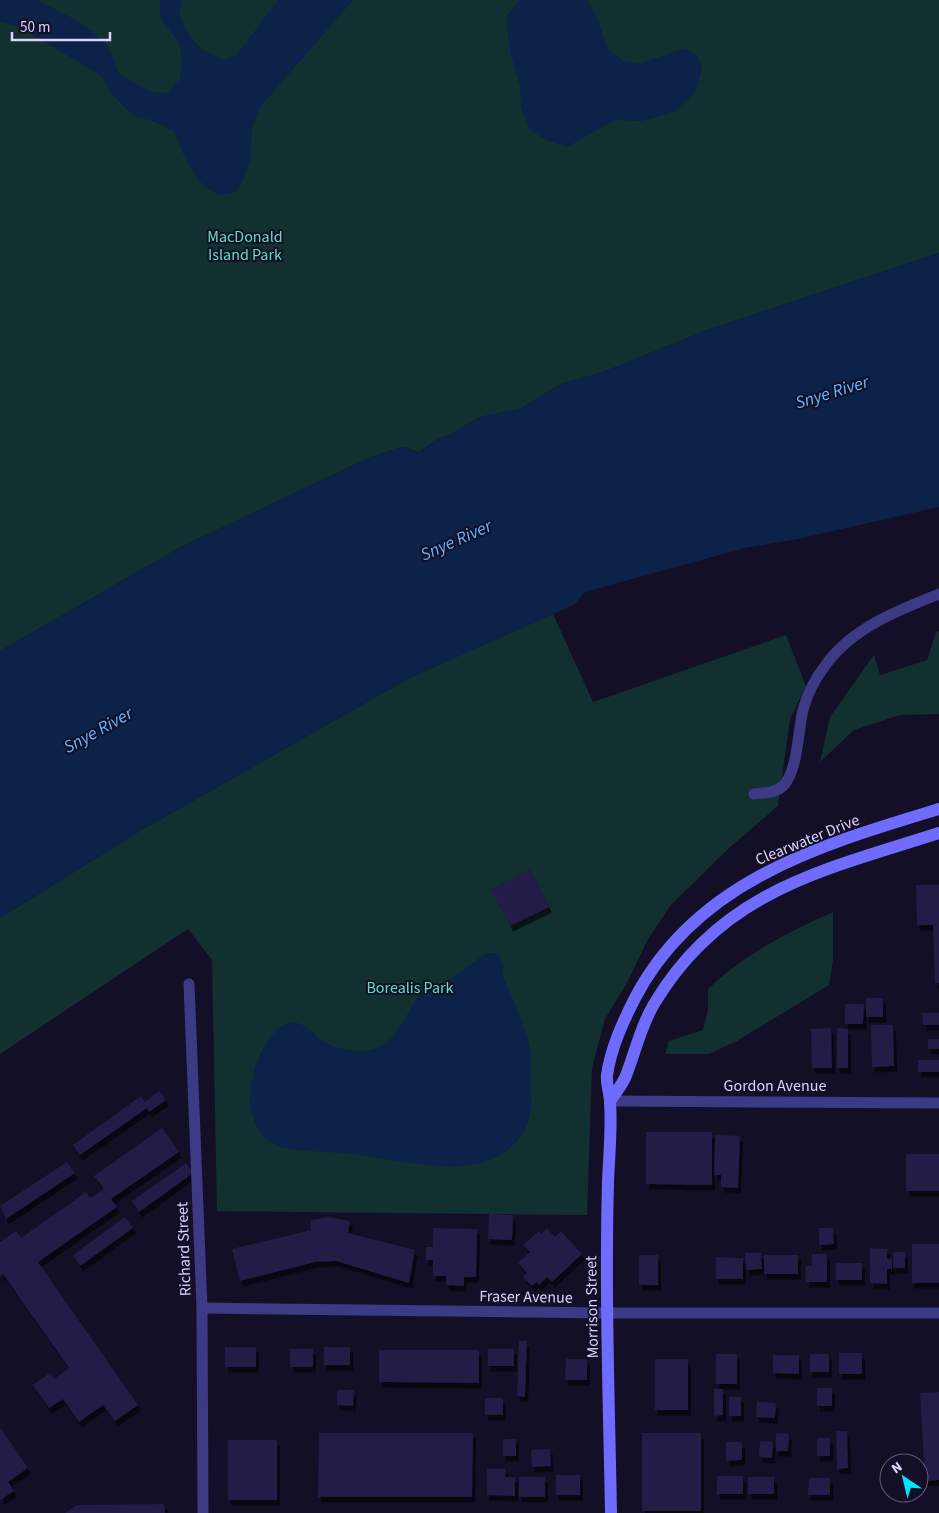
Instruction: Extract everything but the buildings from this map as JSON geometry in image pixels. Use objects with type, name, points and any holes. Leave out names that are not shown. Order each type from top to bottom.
[{"type":"main road","name":"Clearwater Drive","points":[[610,1101],[606,1078],[621,1025],[647,978],[690,925],[728,894],[774,867],[844,840],[939,809]]},
{"type":"main road","points":[[610,1101],[624,1080],[644,1023],[653,1006],[683,962],[718,927],[751,904],[791,883],[939,833]]},
{"type":"main road","name":"Morrison Street","points":[[610,1101],[607,1314],[611,1513]]},
{"type":"street","points":[[754,794],[777,790],[790,775],[803,708],[817,678],[845,643],[900,609],[939,594]]},
{"type":"street","name":"Richard Street","points":[[189,984],[202,1308],[203,1513]]},
{"type":"street","name":"Gordon Avenue","points":[[610,1101],[939,1103]]},
{"type":"street","name":"Fraser Avenue","points":[[202,1308],[607,1314],[939,1313]]},
{"type":"green space","name":"MacDonald Island Park","points":[[0,0],[939,0],[939,253],[713,328],[601,373],[561,384],[520,409],[480,417],[451,434],[439,438],[420,452],[403,447],[371,457],[183,546],[0,651]]},
{"type":"green space","name":"Borealis Park","points":[[553,614],[593,702],[786,635],[806,686],[790,719],[778,806],[728,849],[670,906],[648,939],[628,981],[605,1019],[592,1068],[587,1215],[217,1211],[212,960],[188,929],[0,1054],[0,918],[138,832],[409,678]]},
{"type":"green space","points":[[939,631],[939,714],[900,715],[854,730],[820,762],[830,717],[874,655],[880,675],[927,660],[936,632]]},
{"type":"green space","points":[[833,912],[833,960],[829,985],[737,1041],[709,1054],[665,1054],[669,1041],[703,1030],[708,1010],[708,989],[736,965],[767,945]]},
{"type":"water","points":[[0,0],[37,0],[72,18],[93,32],[109,48],[119,74],[151,92],[167,93],[180,79],[182,60],[179,42],[160,18],[160,0],[182,0],[179,12],[186,31],[202,50],[223,60],[236,56],[278,0],[353,0],[260,107],[252,131],[250,160],[245,175],[237,192],[222,195],[210,190],[196,176],[185,158],[174,131],[150,120],[133,116],[111,93],[102,76],[18,26],[0,22]]},
{"type":"water","points":[[519,0],[587,0],[598,21],[608,49],[623,61],[639,64],[685,48],[697,55],[702,69],[696,92],[674,112],[641,121],[615,120],[567,147],[546,140],[529,129],[521,108],[520,87],[510,51],[506,17]]},
{"type":"water","name":"Snye River","points":[[939,253],[939,507],[798,539],[745,548],[585,592],[574,605],[409,678],[138,832],[0,918],[0,651],[183,546],[371,457],[403,447],[421,452],[439,438],[451,434],[480,417],[520,409],[561,384],[601,373],[713,328]]},
{"type":"water","points":[[486,953],[498,953],[503,966],[503,977],[521,1019],[530,1053],[530,1115],[526,1127],[513,1145],[494,1158],[472,1165],[423,1165],[353,1154],[277,1146],[259,1131],[253,1118],[250,1103],[251,1087],[259,1056],[275,1032],[289,1023],[296,1023],[308,1028],[326,1043],[336,1047],[354,1051],[370,1050],[389,1040],[424,991],[451,979]]}]
